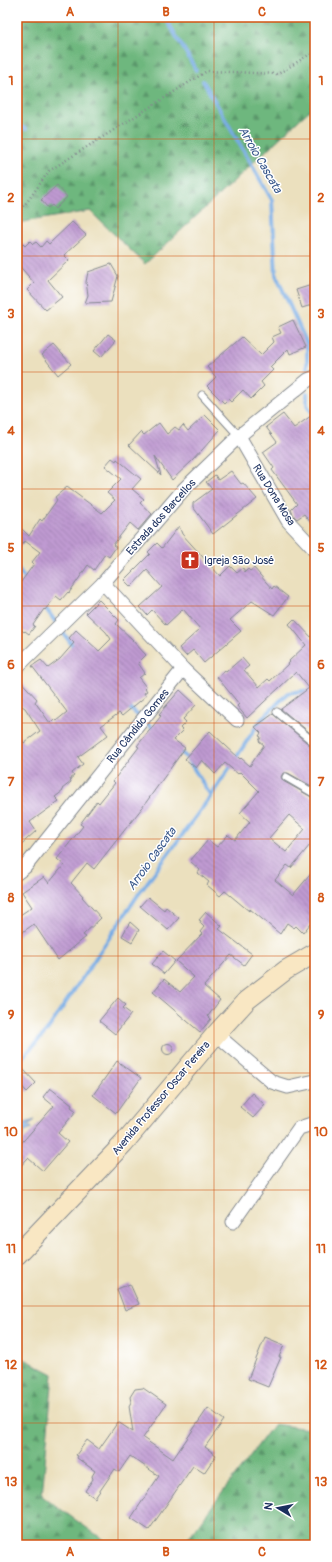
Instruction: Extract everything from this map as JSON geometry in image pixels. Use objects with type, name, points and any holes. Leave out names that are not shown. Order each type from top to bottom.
[{"type":"main road","name":"Avenida Professor Oscar Pereira","points":[[17,1255],[123,1144],[216,1034],[247,1000],[286,970],[315,953]]},
{"type":"street","name":"Estrada dos Barcellos","points":[[17,667],[103,583],[184,489],[239,436],[308,380],[315,377]]},
{"type":"street","name":"Rua Dona Mosa","points":[[239,436],[288,521],[315,550]]},
{"type":"street","points":[[103,583],[184,669],[237,720]]},
{"type":"street","name":"Rua Cândido Gomes","points":[[17,874],[184,669]]},
{"type":"street","points":[[216,1034],[272,1082],[288,1087],[315,1081]]},
{"type":"street","points":[[233,1222],[299,1128],[315,1124]]},
{"type":"lane","points":[[202,395],[239,436]]},
{"type":"lane","points":[[277,712],[315,743]]},
{"type":"lane","points":[[286,777],[315,794]]},
{"type":"path","points":[[17,212],[27,202],[49,171],[207,71],[278,74],[315,51]]},
{"type":"green space","points":[[17,17],[315,17],[315,105],[145,264],[90,211],[17,223]]},
{"type":"green space","points":[[17,1355],[53,1374],[42,1496],[111,1545],[17,1545]]},
{"type":"green space","points":[[274,1424],[315,1430],[315,1545],[183,1545]]},
{"type":"water","points":[[19,1119],[25,1123],[35,1120],[28,1125],[32,1128],[25,1131],[21,1140],[17,1140],[17,1126]]},
{"type":"building","points":[[57,185],[67,197],[55,209],[52,205],[48,208],[41,200]]},
{"type":"building","points":[[72,222],[86,235],[64,255],[69,260],[48,280],[62,297],[46,310],[27,290],[34,283],[17,263],[17,248],[23,244],[25,246],[30,241],[33,244],[36,242],[41,247],[46,241],[49,244]]},
{"type":"building","points":[[111,264],[118,276],[111,302],[85,303],[88,295],[86,282],[88,272]]},
{"type":"building","points":[[315,284],[315,304],[302,308],[296,290]]},
{"type":"building","points":[[293,320],[306,347],[290,354],[288,349],[270,367],[273,370],[261,382],[264,386],[251,399],[243,390],[231,402],[228,399],[224,403],[207,386],[216,377],[207,367],[242,337],[261,355],[274,342],[272,337],[281,333],[278,327]]},
{"type":"building","points":[[108,334],[116,340],[101,357],[94,351]]},
{"type":"building","points":[[54,345],[71,364],[58,375],[42,355]]},
{"type":"building","points":[[315,413],[315,455],[310,458],[315,464],[315,528],[304,514],[297,519],[294,516],[291,510],[297,504],[272,470],[274,468],[263,452],[277,442],[266,427],[283,414],[294,428]]},
{"type":"building","points":[[205,415],[220,430],[193,460],[172,480],[155,456],[161,475],[129,445],[141,432],[144,435],[159,423],[167,434],[175,427],[179,430],[183,425],[188,431]]},
{"type":"building","points":[[112,458],[116,461],[117,459],[141,479],[132,489],[144,499],[140,503],[152,514],[138,530],[130,523],[113,545],[116,547],[109,557],[105,554],[94,570],[88,565],[69,593],[68,592],[61,600],[56,596],[45,610],[44,609],[33,625],[35,626],[29,634],[25,631],[24,632],[17,626],[17,578],[21,582],[34,564],[32,562],[40,552],[25,541],[17,550],[17,534],[22,529],[29,536],[40,519],[42,521],[57,500],[55,497],[67,487],[102,513],[115,500],[107,493],[121,479],[105,466]]},
{"type":"building","points":[[231,471],[241,484],[243,483],[257,499],[213,534],[193,507],[193,503],[212,489],[206,482],[215,475],[218,480]]},
{"type":"building","points":[[179,526],[182,534],[220,576],[230,566],[237,573],[243,568],[245,572],[248,569],[250,571],[254,568],[272,589],[274,586],[288,597],[274,615],[252,601],[230,620],[241,631],[204,663],[193,650],[186,656],[179,648],[200,629],[183,609],[166,625],[152,610],[147,615],[140,607],[162,587],[147,570],[131,587],[124,580],[150,554],[148,552],[157,543],[162,548]]},
{"type":"building","points":[[99,600],[119,620],[116,624],[146,655],[138,663],[145,673],[139,678],[146,687],[145,688],[147,691],[144,693],[146,696],[122,716],[119,713],[101,726],[108,735],[78,757],[83,764],[72,773],[74,776],[70,779],[71,782],[55,797],[59,801],[30,822],[36,831],[17,848],[17,733],[24,743],[40,731],[25,708],[17,703],[17,677],[37,699],[35,702],[50,723],[54,719],[56,721],[67,712],[32,666],[41,660],[48,668],[60,659],[74,643],[69,638],[76,630],[99,651],[111,639],[106,632],[86,613]]},
{"type":"building","points":[[294,619],[313,639],[315,637],[315,737],[281,709],[309,688],[296,672],[247,718],[237,706],[239,704],[217,677],[225,670],[226,672],[242,658],[249,666],[244,670],[259,687],[268,679],[270,681],[306,645],[289,624]]},
{"type":"building","points":[[180,690],[196,705],[183,719],[186,722],[180,728],[183,731],[174,740],[185,748],[142,808],[94,869],[87,863],[71,883],[101,918],[83,935],[86,937],[58,960],[34,924],[17,936],[17,917],[32,907],[22,892],[44,877],[49,883],[64,865],[57,859],[83,826],[80,824],[97,801],[99,803],[115,783],[113,781],[139,747],[137,746],[161,716],[159,714]]},
{"type":"building","points":[[273,714],[315,748],[315,788],[288,773],[283,773],[281,777],[283,781],[315,799],[315,839],[291,868],[287,865],[275,880],[293,895],[315,869],[315,928],[310,924],[303,933],[296,926],[294,928],[287,923],[280,934],[250,909],[249,911],[225,891],[220,896],[207,885],[209,882],[198,873],[200,870],[190,861],[208,840],[217,847],[228,835],[235,840],[250,822],[240,813],[259,791],[240,772],[238,774],[225,763],[215,774],[202,760],[196,768],[185,759],[210,731],[240,759],[241,758],[250,766],[264,745],[259,741],[261,737],[259,736],[261,733],[255,727]],"holes":[[[289,815],[305,829],[286,852],[269,838]]]},
{"type":"building","points":[[148,897],[164,910],[166,907],[179,918],[168,930],[140,906]]},
{"type":"building","points":[[206,912],[222,926],[219,929],[252,954],[244,965],[231,955],[204,986],[220,1000],[208,1016],[211,1019],[200,1032],[153,992],[164,979],[180,992],[194,977],[176,961],[202,934],[200,932],[204,927],[199,920]]},
{"type":"building","points":[[130,922],[139,930],[132,942],[122,936]]},
{"type":"building","points":[[163,951],[175,961],[164,974],[152,964]]},
{"type":"building","points":[[118,998],[126,1005],[123,1008],[131,1014],[115,1034],[99,1021]]},
{"type":"building","points":[[168,1043],[172,1045],[174,1049],[172,1053],[168,1055],[164,1053],[162,1049],[164,1045]]},
{"type":"building","points":[[117,1061],[141,1078],[116,1113],[93,1095]]},
{"type":"building","points":[[23,1069],[36,1083],[27,1092],[17,1081],[17,1075]]},
{"type":"building","points":[[50,1088],[72,1105],[71,1107],[76,1111],[58,1133],[68,1142],[43,1171],[28,1158],[17,1170],[17,1148],[54,1106],[43,1097]]},
{"type":"building","points":[[252,1093],[265,1105],[253,1118],[240,1107]]},
{"type":"building","points":[[130,1284],[139,1304],[125,1310],[117,1289]]},
{"type":"building","points":[[265,1337],[284,1345],[279,1357],[281,1357],[268,1387],[248,1379]]},
{"type":"building","points":[[143,1388],[166,1404],[143,1438],[173,1459],[208,1408],[224,1420],[205,1447],[216,1455],[204,1473],[193,1466],[149,1530],[131,1518],[159,1476],[130,1456],[119,1472],[115,1469],[95,1498],[85,1491],[93,1479],[92,1476],[95,1471],[77,1458],[78,1456],[76,1455],[87,1440],[99,1449],[118,1422],[133,1432],[129,1406],[131,1402],[130,1397],[135,1389]]},
{"type":"waterway","name":"Arroio Cascata","points":[[165,17],[196,70]]},
{"type":"waterway","name":"Arroio Cascata","points":[[203,81],[272,200],[276,275],[307,344],[307,368]]},
{"type":"waterway","points":[[17,126],[26,129]]},
{"type":"waterway","name":"Arroio Cascata","points":[[307,393],[307,405],[315,417]]},
{"type":"waterway","points":[[17,568],[27,582]]},
{"type":"waterway","points":[[44,606],[75,649]]},
{"type":"waterway","name":"Arroio Cascata","points":[[17,1063],[46,1032],[138,895],[211,796],[260,721],[288,693],[310,690],[315,685]]},
{"type":"waterway","points":[[126,705],[156,731]]},
{"type":"waterway","points":[[178,750],[187,758],[211,796]]},
{"type":"place","name":"Igreja São José","points":[[190,560]]}]
